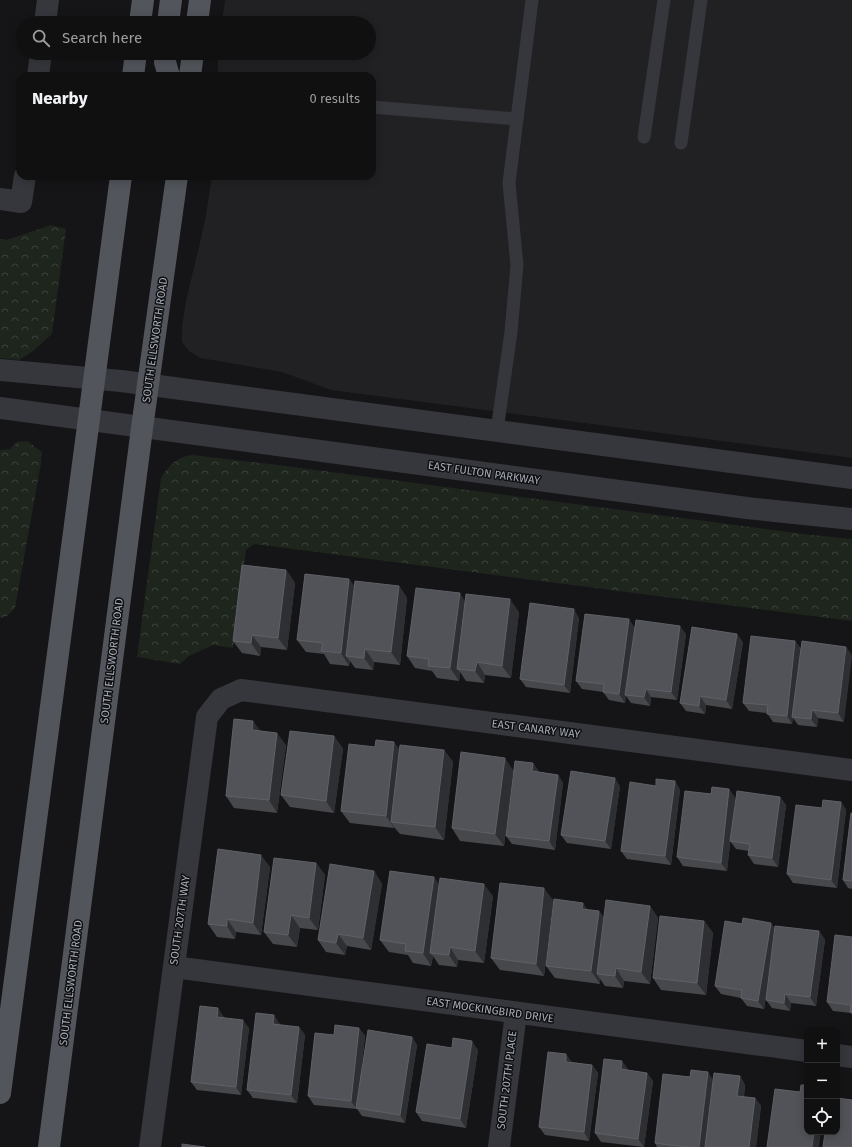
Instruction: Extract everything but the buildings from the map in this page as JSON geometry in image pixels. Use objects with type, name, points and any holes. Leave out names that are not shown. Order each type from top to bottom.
[{"type":"main road","points":[[141,16],[143,0]]},
{"type":"main road","points":[[169,16],[171,0]]},
{"type":"main road","points":[[198,16],[200,0]]},
{"type":"main road","points":[[134,72],[135,60]]},
{"type":"main road","points":[[165,60],[168,72]]},
{"type":"main road","points":[[191,72],[192,60]]},
{"type":"main road","points":[[0,1093],[120,180]]},
{"type":"main road","name":"SOUTH ELLSWORTH ROAD","points":[[49,1147],[142,428],[176,180]]},
{"type":"street","points":[[46,16],[48,0]]},
{"type":"street","points":[[39,72],[40,60]]},
{"type":"street","points":[[11,200],[22,180]]},
{"type":"street","points":[[0,370],[149,384],[852,478]]},
{"type":"street","name":"EAST FULTON PARKWAY","points":[[0,408],[747,508],[852,519]]},
{"type":"street","name":"EAST CANARY WAY","points":[[221,699],[241,690],[852,770]]},
{"type":"street","name":"SOUTH 207TH WAY","points":[[150,1147],[207,717],[221,699]]},
{"type":"street","name":"EAST MOCKINGBIRD DRIVE","points":[[174,967],[804,1051]]},
{"type":"street","name":"SOUTH 207TH PLACE","points":[[498,1147],[516,1013]]},
{"type":"street","points":[[840,1055],[852,1057]]},
{"type":"lane","points":[[497,430],[511,332],[517,265],[509,183],[532,0]]},
{"type":"lane","points":[[644,138],[664,0]]},
{"type":"lane","points":[[681,143],[701,0]]},
{"type":"lane","points":[[376,108],[517,119]]},
{"type":"shaded area","points":[[225,0],[852,0],[852,458],[331,390],[282,372],[200,358],[189,351],[182,342],[182,327],[186,301],[205,221],[211,180],[376,180],[376,72],[218,72],[218,60],[376,60],[376,16],[223,16]]},
{"type":"green space","points":[[51,225],[66,229],[52,334],[33,351],[19,360],[0,358],[0,239],[7,240]]},
{"type":"green space","points":[[27,441],[42,452],[41,463],[15,608],[7,616],[0,618],[0,450],[10,449],[17,442]]},
{"type":"green space","points":[[192,455],[852,539],[852,621],[254,544],[246,550],[233,648],[213,645],[189,656],[180,664],[137,657],[161,478],[174,462]]}]
